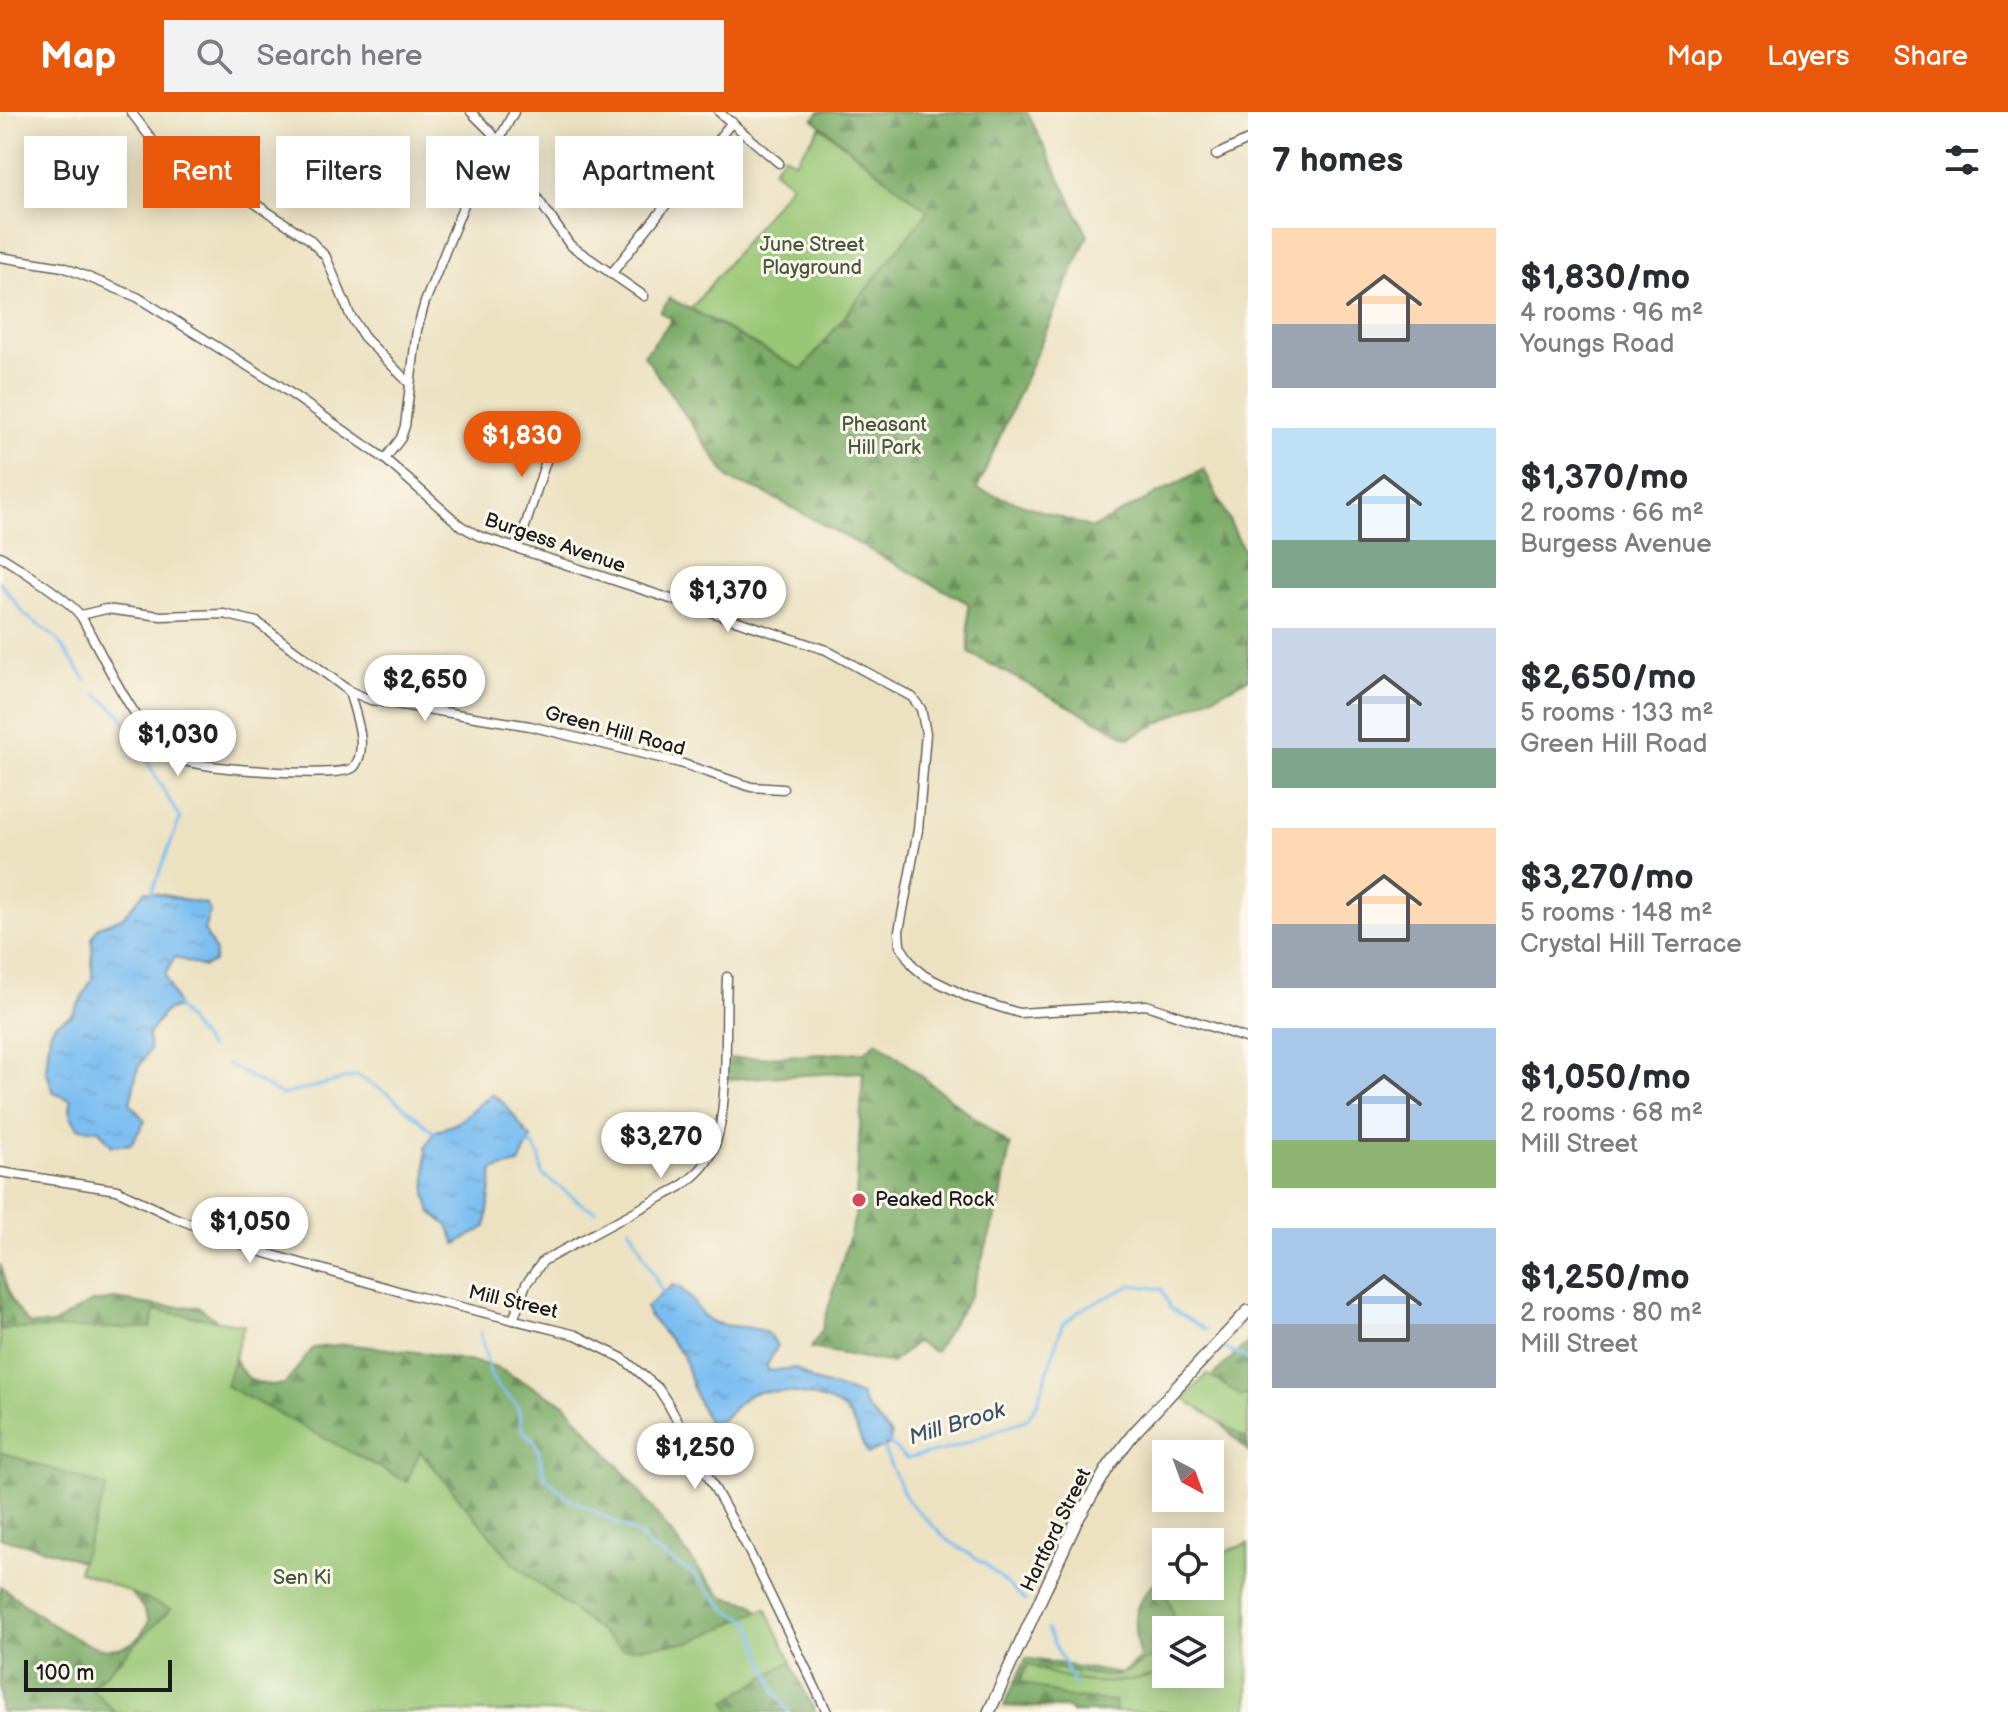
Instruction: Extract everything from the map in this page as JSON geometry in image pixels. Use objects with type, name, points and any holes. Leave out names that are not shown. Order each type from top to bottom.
[{"type":"street","points":[[131,112],[157,146],[236,191],[309,239],[326,257],[350,315],[364,337],[409,383]]},
{"type":"street","points":[[471,112],[493,136]]},
{"type":"street","points":[[503,136],[514,112]]},
{"type":"street","points":[[719,112],[779,163]]},
{"type":"street","points":[[611,274],[732,122]]},
{"type":"street","points":[[1216,155],[1248,140]]},
{"type":"street","points":[[539,200],[570,245],[644,296]]},
{"type":"street","points":[[385,459],[396,446],[405,426],[409,383],[425,302],[451,231],[464,208]]},
{"type":"street","name":"Burgess Avenue","points":[[0,257],[63,267],[137,297],[280,386],[385,459],[461,526],[514,548],[826,650],[912,697],[921,709],[926,733],[918,830],[899,931],[900,946],[914,967],[925,976],[970,998],[1019,1013],[1076,1006],[1146,1005],[1248,1039]]},
{"type":"street","points":[[514,548],[522,536],[546,461],[564,432]]},
{"type":"street","points":[[0,556],[81,615],[103,662],[137,712],[162,746],[187,764],[318,775],[345,773],[353,768],[361,753],[349,691]]},
{"type":"street","name":"Green Hill Road","points":[[81,615],[106,609],[161,616],[224,614],[257,622],[349,691],[371,700],[584,737],[680,763],[737,784],[783,789]]},
{"type":"street","points":[[513,1320],[526,1284],[543,1261],[680,1187],[698,1174],[709,1157],[721,1126],[727,977]]},
{"type":"street","name":"Mill Street","points":[[0,1172],[117,1190],[216,1236],[262,1252],[576,1335],[622,1358],[658,1388],[746,1545],[827,1712]]},
{"type":"street","name":"Hartford Street","points":[[989,1712],[1076,1522],[1109,1466],[1134,1433],[1248,1311]]},
{"type":"green space","name":"Pheasant Hill Park","points":[[819,112],[1027,112],[1088,235],[977,489],[1092,528],[1204,469],[1248,559],[1248,679],[1129,738],[969,653],[968,603],[763,492],[730,480],[644,355],[672,320],[660,312],[670,298],[802,370],[927,211],[813,119]]},
{"type":"green space","name":"June Street Playground","points":[[821,127],[928,211],[802,370],[691,309],[791,184],[773,169],[784,155],[794,162]]},
{"type":"green space","points":[[877,1041],[1010,1146],[1000,1203],[971,1294],[935,1352],[916,1342],[892,1363],[811,1348],[822,1330],[855,1217],[863,1072],[726,1079],[724,1059],[865,1052]]},
{"type":"green space","name":"Sen Ki","points":[[0,1264],[10,1297],[30,1325],[53,1324],[92,1302],[116,1299],[158,1306],[199,1307],[229,1329],[237,1364],[250,1379],[260,1383],[285,1384],[313,1348],[345,1344],[425,1353],[494,1366],[565,1404],[632,1482],[704,1576],[724,1597],[751,1603],[773,1627],[815,1712],[0,1712],[0,1586],[55,1626],[76,1639],[98,1647],[117,1648],[135,1641],[149,1621],[139,1602],[106,1574],[64,1555],[0,1538]]},
{"type":"green space","name":"Sen Ki","points":[[155,1310],[244,1325],[226,1386],[407,1482],[420,1451],[515,1565],[622,1649],[691,1642],[766,1608],[791,1661],[726,1701],[731,1712],[115,1712],[91,1688],[171,1609],[78,1571],[107,1487],[0,1452],[0,1329],[151,1328]]},
{"type":"green space","points":[[1248,1342],[1248,1451],[1193,1395]]},
{"type":"green space","points":[[1207,1374],[1241,1396],[1248,1395],[1248,1440],[1184,1399]]},
{"type":"green space","points":[[1248,1544],[1248,1712],[1072,1712],[1068,1708],[1004,1706],[1026,1658],[1121,1674],[1140,1658],[1135,1620],[1136,1610],[1152,1585],[1152,1600],[1224,1600],[1224,1552]]},
{"type":"green space","points":[[1248,1544],[1248,1712],[1116,1712],[1115,1701],[1066,1697],[1020,1681],[1028,1664],[1063,1677],[1094,1682],[1152,1676],[1152,1688],[1224,1688],[1224,1616],[1174,1616],[1169,1600],[1224,1600],[1224,1552]]},
{"type":"green space","points":[[1152,1657],[1152,1688],[1224,1688],[1248,1712],[1117,1694],[1030,1673],[1048,1668],[1109,1676],[1131,1669]]},
{"type":"water","points":[[145,891],[206,904],[210,911],[204,930],[215,951],[214,962],[203,967],[175,957],[165,975],[178,1007],[165,1011],[148,1035],[150,1049],[138,1068],[130,1103],[145,1121],[131,1144],[112,1146],[99,1130],[78,1128],[70,1115],[71,1100],[54,1093],[46,1070],[50,1033],[55,1024],[73,1014],[92,979],[92,938],[98,927],[122,918]]},
{"type":"water","points":[[492,1094],[531,1138],[519,1164],[493,1170],[486,1227],[456,1244],[449,1227],[431,1212],[426,1195],[426,1147],[434,1132],[457,1123]]},
{"type":"water","points":[[673,1285],[684,1292],[708,1320],[767,1333],[777,1347],[767,1365],[768,1371],[795,1368],[814,1381],[861,1395],[865,1406],[891,1435],[890,1444],[868,1454],[844,1410],[813,1396],[783,1392],[749,1395],[720,1421],[709,1424],[694,1392],[683,1355],[648,1315],[646,1307]]},
{"type":"waterway","name":"Mill Brook","points":[[0,582],[25,615],[56,638],[86,680]]},
{"type":"waterway","name":"Mill Brook","points":[[97,694],[121,715],[180,819],[151,894]]},
{"type":"waterway","name":"Mill Brook","points":[[175,1004],[209,1048]]},
{"type":"waterway","name":"Mill Brook","points":[[227,1064],[282,1095],[357,1076],[390,1095],[436,1134]]},
{"type":"waterway","name":"Mill Brook","points":[[525,1145],[533,1145],[540,1157],[542,1174],[596,1211]]},
{"type":"waterway","name":"Mill Brook","points":[[630,1228],[664,1295]]},
{"type":"waterway","name":"Mill Brook","points":[[888,1442],[906,1459],[952,1448],[1027,1419],[1038,1402],[1062,1325],[1082,1309],[1132,1285],[1162,1289],[1170,1308],[1206,1330]]},
{"type":"waterway","points":[[480,1332],[490,1374],[497,1386],[518,1406],[522,1429],[536,1443],[545,1477],[569,1498],[641,1536],[651,1548],[692,1573],[727,1610],[750,1621],[775,1691],[789,1712]]},
{"type":"waterway","name":"Mill Brook","points":[[1226,1349],[1248,1359]]},
{"type":"waterway","points":[[882,1446],[907,1500],[946,1539],[984,1563],[1026,1601]]},
{"type":"waterway","points":[[1047,1630],[1075,1685]]},
{"type":"place","name":"Peaked Rock","points":[[859,1200]]}]
